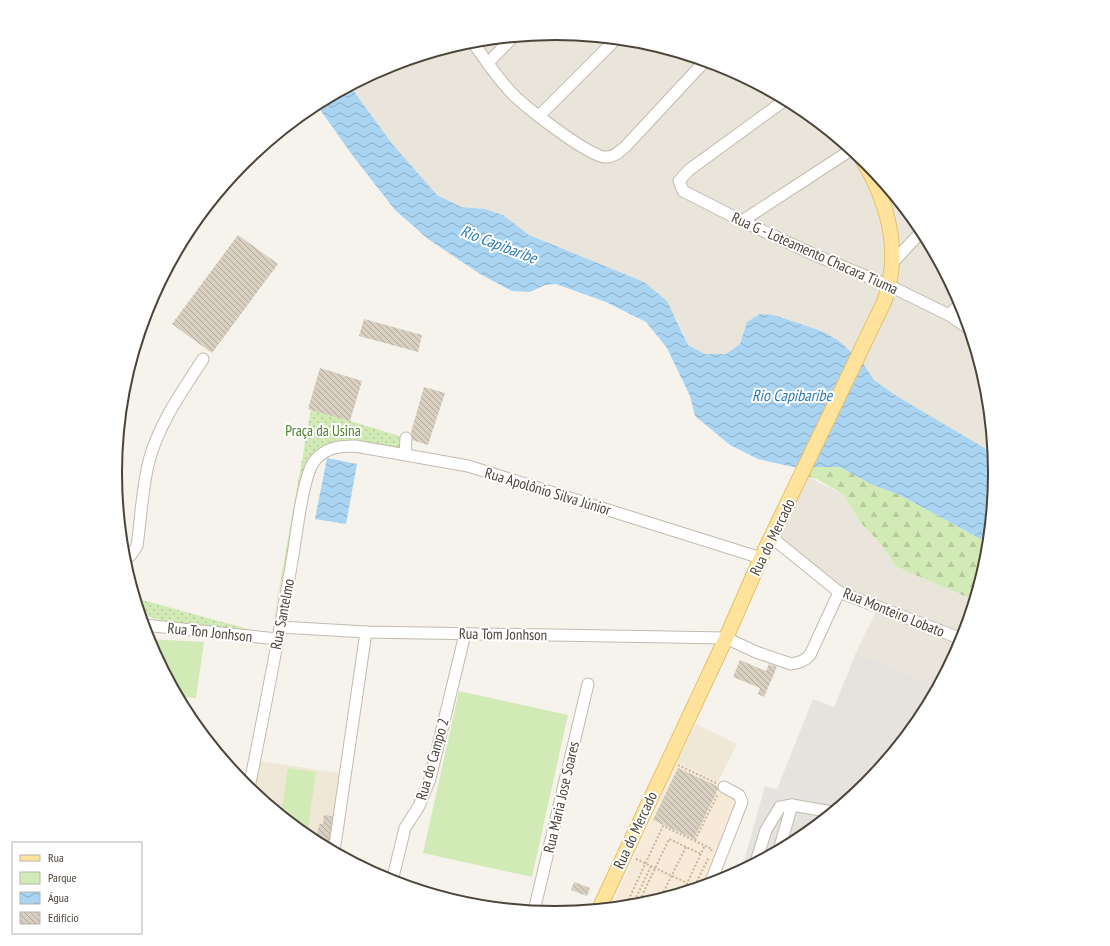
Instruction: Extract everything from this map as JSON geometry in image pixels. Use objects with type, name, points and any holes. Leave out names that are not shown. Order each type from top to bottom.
[{"type":"main road","name":"Rua do Mercado","points":[[602,903],[623,853],[726,638],[760,558],[795,489],[884,302],[890,286],[894,261],[890,227],[884,203],[876,183]]},
{"type":"street","points":[[488,63],[507,43]]},
{"type":"street","points":[[539,116],[611,44]]},
{"type":"street","points":[[476,47],[510,91],[539,116],[600,157],[611,156],[625,147],[701,66]]},
{"type":"street","name":"Rua G - Loteamento Chacara Tiuma","points":[[780,103],[689,170],[679,181],[683,191],[825,260],[890,286],[949,315],[961,323]]},
{"type":"street","points":[[742,221],[846,153]]},
{"type":"street","points":[[894,261],[917,236]]},
{"type":"street","points":[[949,315],[956,308]]},
{"type":"street","points":[[130,556],[137,546],[149,462],[156,441],[167,415],[203,359]]},
{"type":"street","points":[[405,454],[406,438]]},
{"type":"street","name":"Rua Apolônio Silva Júnior","points":[[330,448],[355,446],[468,466],[760,558]]},
{"type":"street","name":"Rua Santelmo","points":[[250,780],[308,474],[319,455],[330,448]]},
{"type":"street","name":"Rua Monteiro Lobato","points":[[771,537],[839,592],[956,637]]},
{"type":"street","points":[[726,638],[756,652],[791,664],[807,659],[839,592]]},
{"type":"street","name":"Rua Ton Jonhson","points":[[150,626],[277,639]]},
{"type":"street","name":"Rua Tom Jonhson","points":[[280,627],[366,632],[726,638]]},
{"type":"street","points":[[335,846],[366,632]]},
{"type":"street","name":"Rua do Campo 2","points":[[394,875],[405,828],[425,796],[465,634]]},
{"type":"street","name":"Rua Maria Jose Soares","points":[[535,905],[588,684]]},
{"type":"street","points":[[713,876],[742,802],[739,795],[723,786]]},
{"type":"street","points":[[781,842],[792,804]]},
{"type":"street","points":[[758,855],[766,830],[778,808],[792,804],[824,813]]},
{"type":"path","points":[[668,760],[723,786],[694,841]]},
{"type":"path","points":[[629,900],[663,826],[712,849],[696,882]]},
{"type":"path","points":[[641,897],[669,839],[700,854]]},
{"type":"path","points":[[623,853],[687,883],[704,845]]},
{"type":"path","points":[[664,892],[686,847]]},
{"type":"path","points":[[637,898],[651,866]]},
{"type":"shaded area","points":[[555,40],[612,44],[639,48],[694,63],[747,85],[796,113],[819,129],[840,147],[881,188],[899,209],[915,232],[943,281],[965,334],[980,389],[987,450],[895,395],[874,380],[863,363],[824,332],[801,325],[747,322],[740,344],[726,354],[705,354],[688,345],[678,321],[644,282],[529,235],[502,215],[485,209],[461,207],[437,195],[393,145],[353,90],[389,73],[416,63],[471,48],[527,41]]},
{"type":"shaded area","points":[[808,477],[844,495],[860,522],[879,542],[897,567],[969,598],[955,639],[933,684],[856,653],[880,603],[836,584],[777,535]]},
{"type":"shaded area","points":[[856,653],[933,684],[899,737],[861,779],[835,803],[777,789],[813,699],[834,707]]},
{"type":"shaded area","points":[[696,724],[737,744],[718,782],[677,762]]},
{"type":"shaded area","points":[[260,761],[345,774],[334,845],[291,817],[256,786]]},
{"type":"shaded area","points":[[677,762],[746,796],[711,877],[667,891],[639,898],[614,902]]},
{"type":"shaded area","points":[[765,786],[835,803],[819,817],[796,833],[747,861],[744,861]]},
{"type":"green space","name":"Praça da Usina","points":[[311,409],[406,438],[399,447],[391,449],[328,444],[317,450],[305,466],[273,623]]},
{"type":"green space","points":[[823,465],[840,467],[873,485],[900,495],[983,540],[980,557],[969,598],[897,567],[879,542],[860,522],[844,495],[817,479],[808,477],[811,467]]},
{"type":"green space","points":[[141,600],[259,632],[172,624],[146,616]]},
{"type":"green space","points":[[155,639],[204,642],[196,698],[185,697]]},
{"type":"green space","points":[[459,691],[568,715],[532,877],[423,853]]},
{"type":"green space","points":[[288,768],[316,772],[308,828],[282,809]]},
{"type":"water","name":"Rio Capibaribe","points":[[353,90],[393,145],[437,195],[461,207],[485,209],[503,215],[529,235],[644,282],[667,301],[688,345],[705,354],[726,354],[740,344],[747,322],[760,314],[774,315],[824,332],[839,341],[863,363],[874,380],[895,395],[987,450],[987,501],[983,540],[900,495],[873,485],[840,467],[793,467],[758,459],[730,445],[695,416],[690,396],[667,348],[646,322],[606,302],[556,284],[545,285],[530,292],[512,291],[480,274],[428,239],[395,210],[353,156],[320,109]]},
{"type":"water","points":[[327,458],[357,464],[346,524],[315,519]]},
{"type":"building","points":[[238,235],[278,264],[212,353],[172,324]]},
{"type":"building","points":[[364,319],[422,335],[418,352],[359,336]]},
{"type":"building","points":[[320,368],[362,381],[350,421],[308,409]]},
{"type":"building","points":[[424,387],[445,393],[428,445],[409,439]]},
{"type":"building","points":[[740,660],[766,671],[769,664],[777,667],[764,697],[758,694],[760,688],[733,677]]},
{"type":"building","points":[[678,768],[719,787],[694,839],[653,820]]},
{"type":"building","points":[[324,815],[338,817],[334,845],[317,835],[319,824],[323,824]]},
{"type":"building","points":[[574,882],[590,888],[587,896],[571,890]]}]
